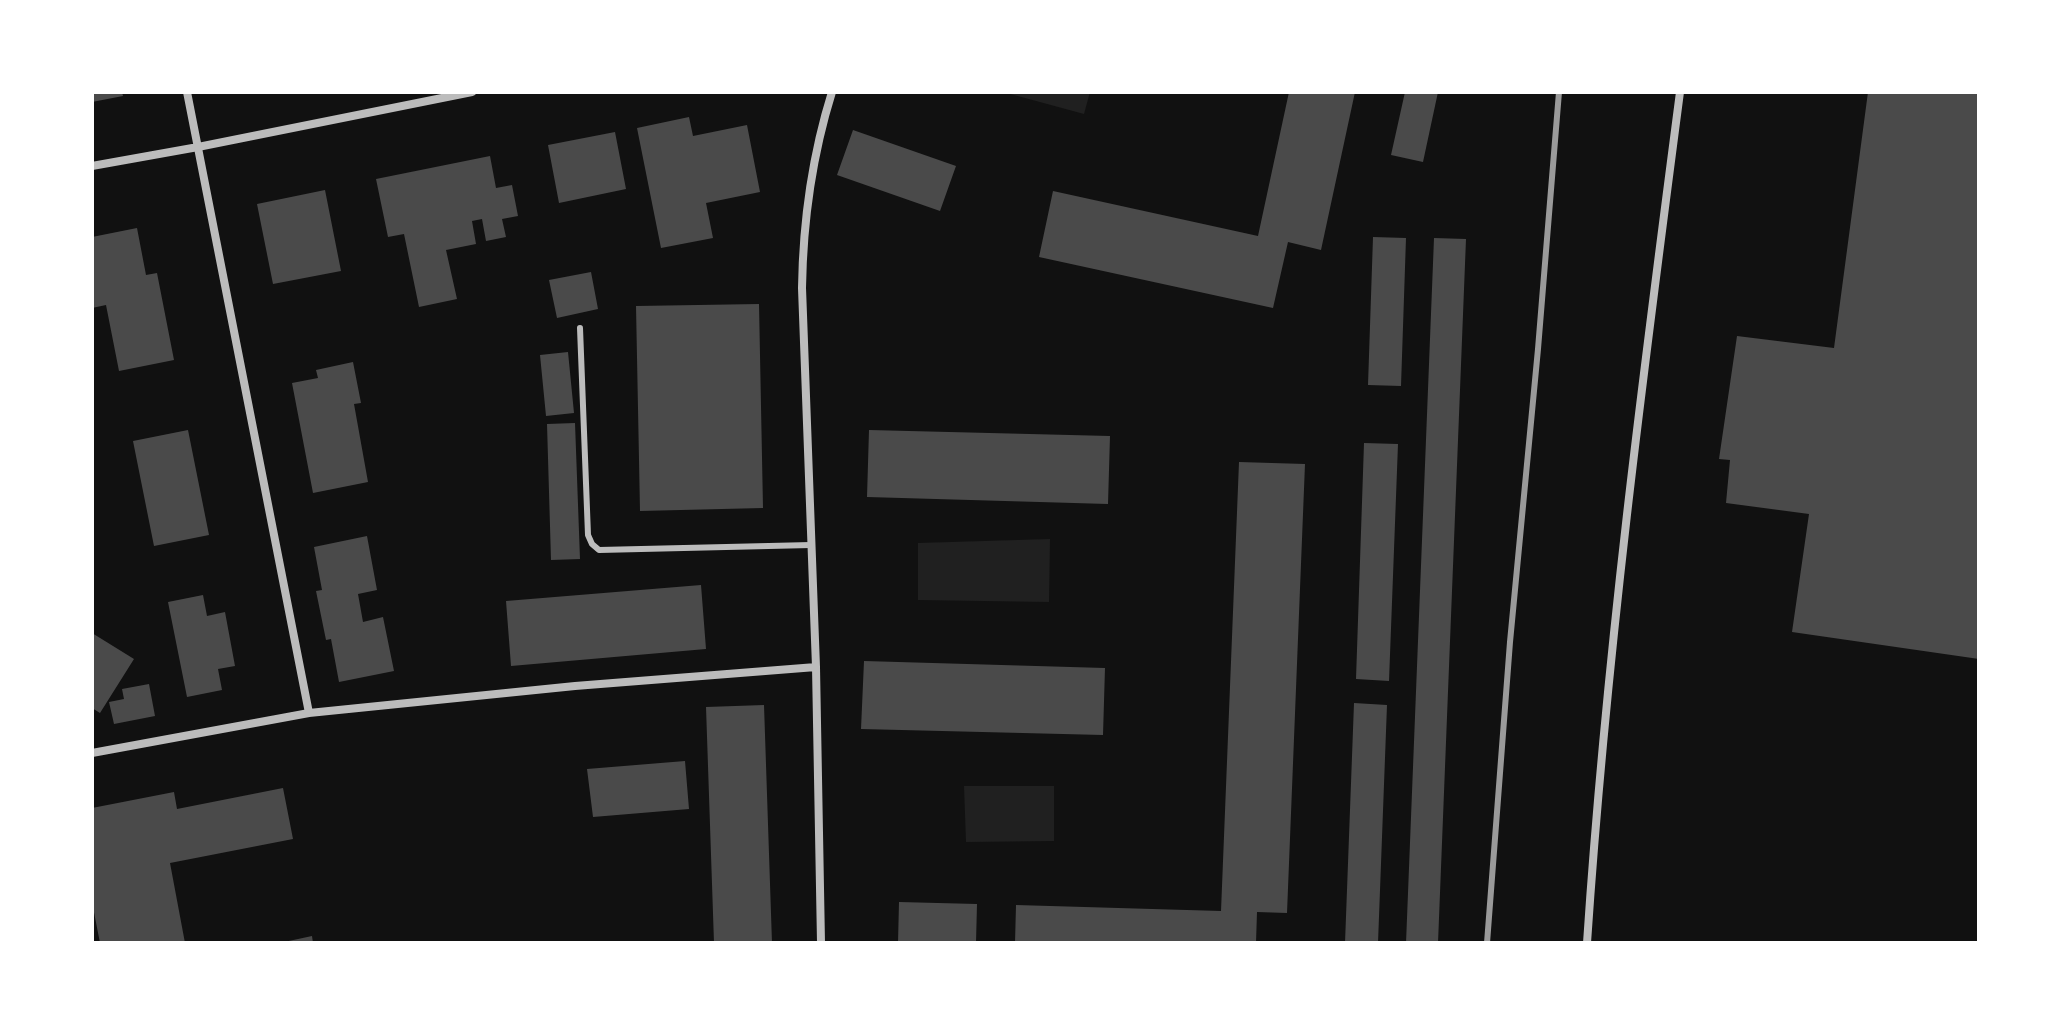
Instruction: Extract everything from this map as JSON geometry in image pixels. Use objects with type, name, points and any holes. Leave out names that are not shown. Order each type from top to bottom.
[{"type":"street","points":[[187,92],[309,713]]},
{"type":"street","points":[[92,166],[472,92]]},
{"type":"street","points":[[821,943],[816,667],[802,308],[807,204],[815,155],[832,92]]},
{"type":"street","points":[[1587,943],[1596,806],[1618,589],[1680,92]]},
{"type":"street","points":[[92,753],[309,713],[575,686],[816,667]]},
{"type":"lane","points":[[580,328],[588,535],[592,544],[599,550],[811,545]]},
{"type":"shaded area","points":[[1003,92],[1090,92],[1084,114]]},
{"type":"shaded area","points":[[1050,539],[1049,602],[918,600],[918,543]]},
{"type":"shaded area","points":[[964,786],[1054,786],[1054,841],[966,842]]},
{"type":"building","points":[[92,92],[122,92],[123,96],[92,102]]},
{"type":"building","points":[[1289,92],[1355,92],[1321,250],[1288,242],[1273,308],[1039,257],[1053,191],[1258,236]]},
{"type":"building","points":[[1405,92],[1438,92],[1423,162],[1391,155]]},
{"type":"building","points":[[1868,92],[1979,92],[1979,659],[1792,632],[1809,514],[1726,503],[1730,460],[1719,459],[1737,336],[1834,348]]},
{"type":"building","points":[[689,117],[693,136],[747,125],[760,192],[706,203],[713,238],[661,248],[637,128]]},
{"type":"building","points":[[853,130],[956,166],[940,211],[837,175]]},
{"type":"building","points":[[615,132],[626,189],[559,203],[548,145]]},
{"type":"building","points":[[490,156],[496,188],[512,185],[518,216],[502,219],[506,237],[486,241],[482,219],[472,221],[476,244],[446,250],[457,299],[419,307],[404,234],[388,237],[376,179]]},
{"type":"building","points":[[325,190],[341,271],[273,284],[257,204]]},
{"type":"building","points":[[137,228],[146,275],[157,273],[174,360],[119,371],[106,305],[92,308],[92,237]]},
{"type":"building","points":[[1373,237],[1406,238],[1401,386],[1368,385]]},
{"type":"building","points":[[1434,238],[1466,239],[1438,943],[1406,943]]},
{"type":"building","points":[[591,272],[598,309],[557,318],[549,280]]},
{"type":"building","points":[[759,304],[763,508],[640,511],[636,306]]},
{"type":"building","points":[[568,352],[574,413],[546,416],[540,355]]},
{"type":"building","points":[[353,362],[361,403],[354,404],[368,482],[313,493],[292,383],[318,378],[316,370]]},
{"type":"building","points":[[575,423],[580,559],[551,560],[547,424]]},
{"type":"building","points":[[188,430],[209,535],[154,546],[133,441]]},
{"type":"building","points":[[869,430],[1110,436],[1108,504],[867,497]]},
{"type":"building","points":[[1364,443],[1398,444],[1389,681],[1356,679]]},
{"type":"building","points":[[1239,462],[1305,464],[1287,913],[1257,912],[1256,943],[1015,943],[1016,905],[1221,911]]},
{"type":"building","points":[[367,536],[377,590],[358,594],[363,622],[383,617],[394,671],[339,682],[331,639],[326,640],[316,591],[322,590],[314,547]]},
{"type":"building","points":[[701,585],[706,649],[511,666],[506,601]]},
{"type":"building","points":[[203,595],[207,616],[225,612],[235,666],[218,669],[222,690],[187,697],[168,602]]},
{"type":"building","points":[[92,633],[134,659],[100,713],[92,708]]},
{"type":"building","points":[[864,661],[1105,668],[1103,735],[861,729]]},
{"type":"building","points":[[149,684],[155,716],[114,724],[109,702],[124,699],[122,689]]},
{"type":"building","points":[[1354,703],[1387,705],[1378,943],[1345,943]]},
{"type":"building","points":[[764,705],[772,943],[714,943],[706,707]]},
{"type":"building","points":[[685,761],[689,809],[593,817],[587,769]]},
{"type":"building","points":[[283,788],[293,839],[170,863],[185,943],[100,943],[92,902],[92,808],[174,792],[177,809]]},
{"type":"building","points":[[899,902],[977,904],[976,943],[898,943]]},
{"type":"building","points":[[312,936],[313,943],[284,943],[284,942]]},
{"type":"railway","points":[[1487,943],[1510,642],[1559,92]]}]
